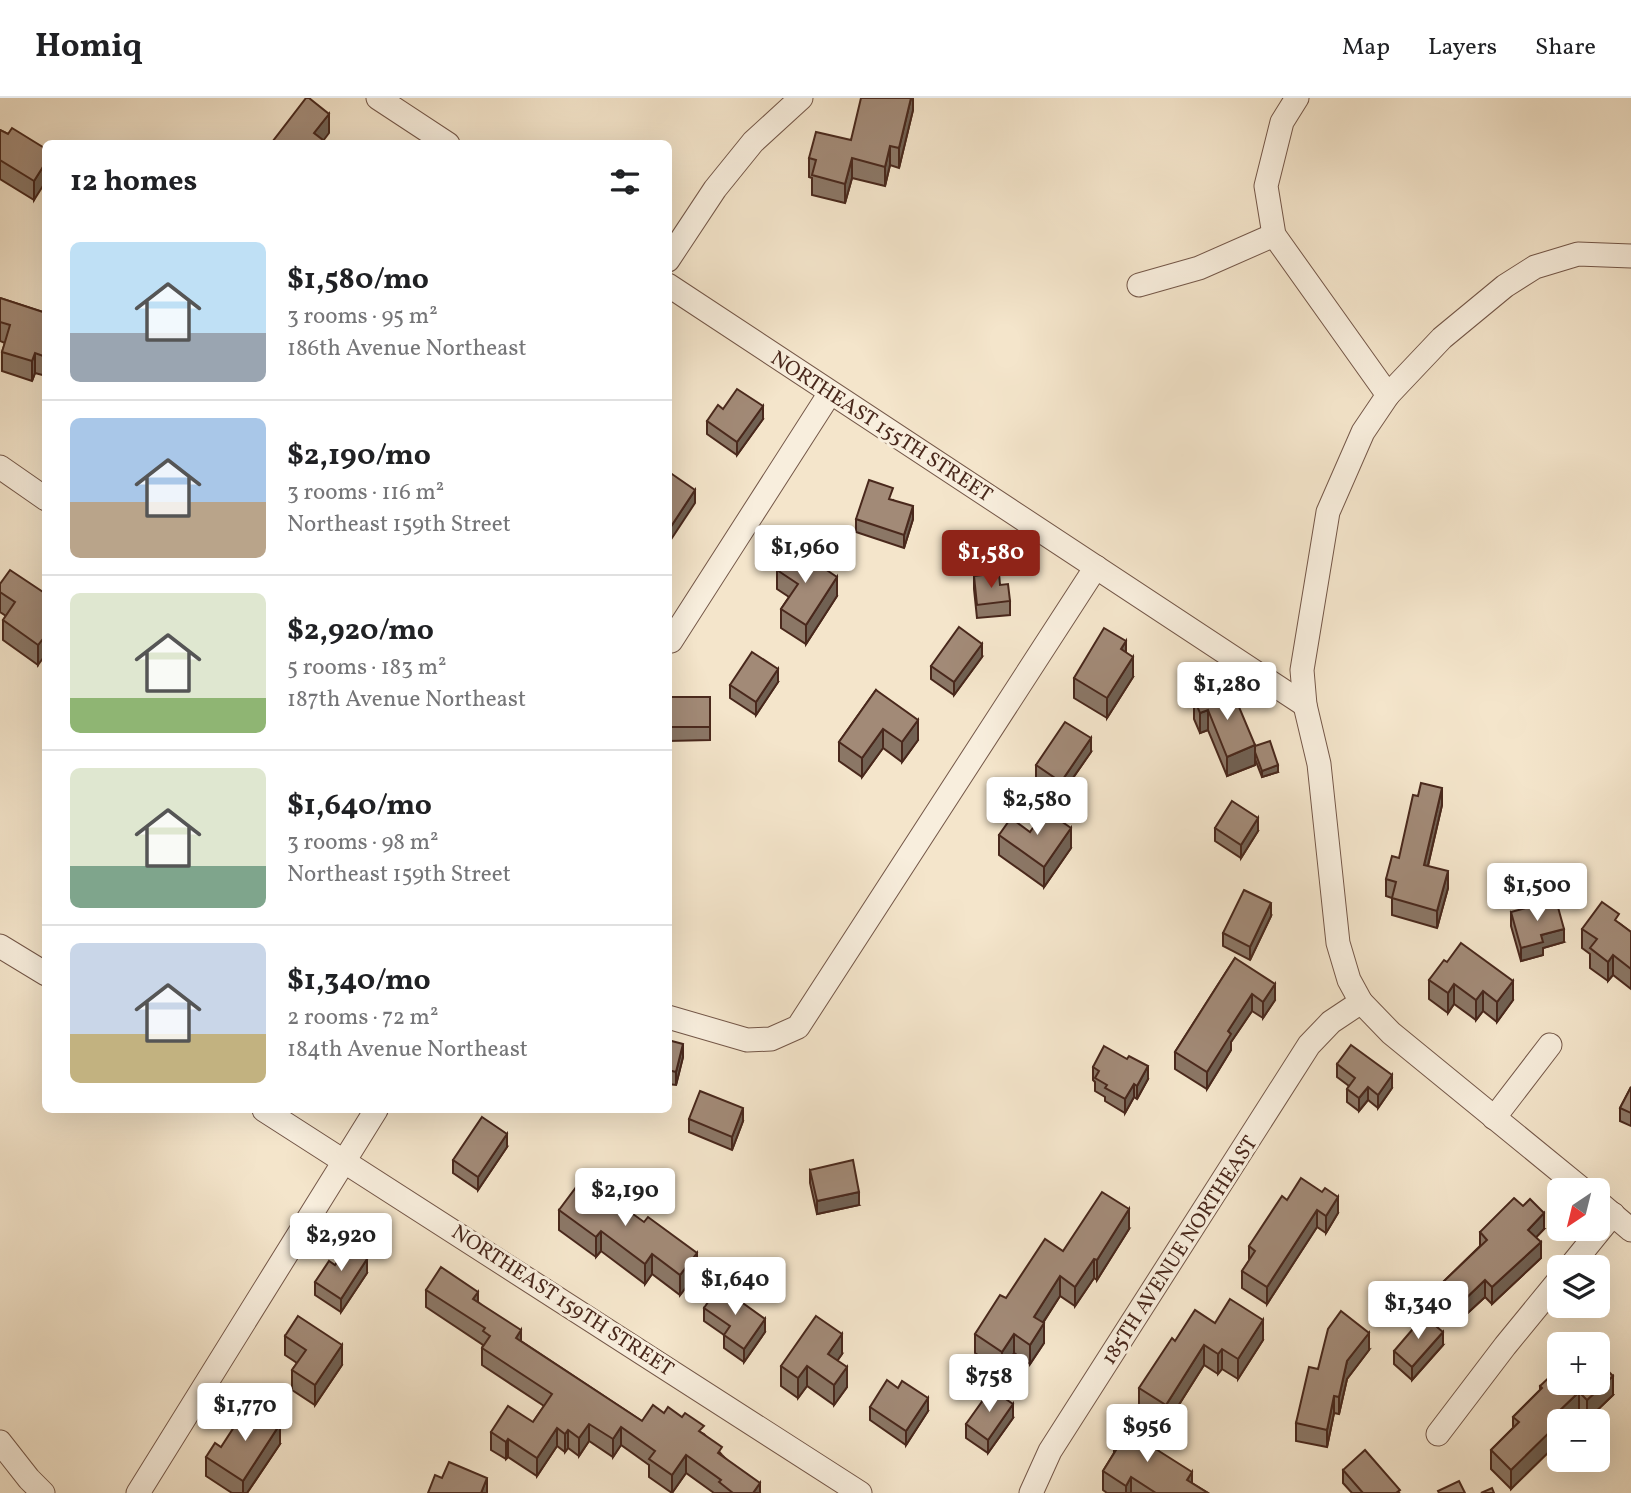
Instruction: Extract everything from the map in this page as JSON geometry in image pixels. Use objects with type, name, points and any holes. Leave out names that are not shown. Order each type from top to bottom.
[{"type":"street","points":[[378,98],[442,140]]},
{"type":"street","points":[[672,254],[715,189],[753,142],[801,98]]},
{"type":"street","points":[[1297,98],[1282,122],[1266,187],[1274,235],[1388,396]]},
{"type":"street","points":[[1139,285],[1199,268],[1274,235]]},
{"type":"street","points":[[1568,1178],[1391,1033],[1362,1002],[1349,980],[1339,943],[1319,764],[1305,705],[1302,670],[1328,512],[1363,432],[1388,396],[1442,338],[1505,286],[1535,267],[1578,254],[1631,256]]},
{"type":"street","name":"NORTHEAST 155TH STREET","points":[[672,288],[1305,705]]},
{"type":"street","points":[[672,639],[830,393]]},
{"type":"street","points":[[0,467],[42,496]]},
{"type":"street","points":[[672,1018],[747,1040],[771,1039],[798,1027],[1096,567]]},
{"type":"street","points":[[0,946],[42,972]]},
{"type":"street","name":"185TH AVENUE NORTHEAST","points":[[1031,1493],[1049,1451],[1309,1045],[1331,1022],[1362,1002]]},
{"type":"street","points":[[1494,1118],[1550,1045]]},
{"type":"street","name":"NORTHEAST 159TH STREET","points":[[269,1113],[345,1159],[860,1493]]},
{"type":"street","points":[[138,1493],[374,1113]]},
{"type":"street","points":[[1610,1212],[1631,1230]]},
{"type":"street","points":[[1438,1434],[1547,1295]]},
{"type":"street","points":[[0,1442],[43,1493]]},
{"type":"building","points":[[306,98],[329,114],[314,133],[323,140],[274,140]]},
{"type":"building","points":[[861,98],[911,98],[899,148],[890,146],[885,167],[852,158],[845,184],[812,175],[816,160],[809,158],[816,132],[851,140]]},
{"type":"building","points":[[12,128],[42,147],[42,168],[34,181],[0,160],[0,130],[8,134]]},
{"type":"building","points":[[0,298],[42,312],[42,356],[35,353],[32,361],[2,352],[10,325],[0,322]]},
{"type":"building","points":[[737,389],[763,406],[737,442],[707,421],[718,405],[723,409]]},
{"type":"building","points":[[672,474],[695,490],[672,525]]},
{"type":"building","points":[[869,480],[893,488],[889,499],[913,506],[904,535],[856,519]]},
{"type":"building","points":[[792,547],[837,577],[806,625],[781,609],[798,584],[777,570]]},
{"type":"building","points":[[10,570],[42,591],[42,640],[38,645],[3,620],[15,602],[0,592],[0,584]]},
{"type":"building","points":[[999,573],[1000,585],[1008,584],[1010,601],[977,605],[974,576]]},
{"type":"building","points":[[959,627],[982,644],[954,682],[931,666]]},
{"type":"building","points":[[1104,628],[1126,641],[1121,649],[1133,657],[1107,698],[1074,678]]},
{"type":"building","points":[[752,652],[778,669],[756,702],[730,685]]},
{"type":"building","points":[[876,690],[918,720],[902,742],[883,729],[862,758],[839,742]]},
{"type":"building","points":[[1214,691],[1218,702],[1234,695],[1255,745],[1227,757],[1208,710],[1200,713],[1194,699]]},
{"type":"building","points":[[672,697],[710,697],[710,727],[672,727]]},
{"type":"building","points":[[1065,722],[1091,738],[1061,782],[1036,765]]},
{"type":"building","points":[[1270,741],[1278,765],[1262,771],[1255,746]]},
{"type":"building","points":[[1421,783],[1442,788],[1424,865],[1448,871],[1437,911],[1392,898],[1396,882],[1386,879],[1392,856],[1399,858],[1413,795],[1418,796]]},
{"type":"building","points":[[1232,801],[1258,818],[1241,845],[1215,828]]},
{"type":"building","points":[[1045,810],[1071,828],[1044,867],[999,835],[1011,818],[1030,832]]},
{"type":"building","points":[[1244,890],[1271,903],[1250,947],[1223,933]]},
{"type":"building","points":[[1556,900],[1564,929],[1541,935],[1543,942],[1521,948],[1511,912]]},
{"type":"building","points":[[1602,902],[1619,914],[1615,920],[1631,932],[1631,969],[1613,955],[1608,962],[1590,948],[1597,939],[1582,929]]},
{"type":"building","points":[[1461,943],[1513,981],[1497,1002],[1483,991],[1476,1000],[1454,984],[1448,993],[1429,980]]},
{"type":"building","points":[[1235,958],[1275,984],[1263,1002],[1252,994],[1228,1031],[1231,1034],[1207,1072],[1175,1052]]},
{"type":"building","points":[[672,1041],[683,1044],[676,1072],[672,1071]]},
{"type":"building","points":[[1351,1045],[1392,1075],[1378,1095],[1368,1087],[1359,1098],[1347,1089],[1355,1078],[1337,1064]]},
{"type":"building","points":[[1104,1046],[1127,1059],[1129,1056],[1148,1066],[1137,1086],[1134,1084],[1125,1099],[1105,1088],[1107,1085],[1095,1078],[1099,1071],[1093,1067]]},
{"type":"building","points":[[1631,1087],[1631,1113],[1620,1108]]},
{"type":"building","points":[[700,1091],[743,1108],[732,1137],[689,1119]]},
{"type":"building","points":[[482,1117],[507,1134],[478,1177],[453,1160]]},
{"type":"building","points":[[853,1160],[859,1192],[817,1201],[810,1170]]},
{"type":"building","points":[[583,1178],[644,1222],[648,1217],[697,1253],[680,1275],[652,1254],[645,1264],[601,1231],[596,1237],[559,1210]]},
{"type":"building","points":[[1301,1178],[1322,1192],[1325,1188],[1338,1197],[1326,1216],[1317,1210],[1267,1287],[1242,1271],[1255,1251],[1249,1246],[1282,1196],[1287,1200]]},
{"type":"building","points":[[1102,1192],[1129,1209],[1097,1260],[1094,1259],[1075,1287],[1060,1276],[1034,1317],[1044,1323],[1030,1345],[1014,1334],[1002,1352],[975,1334],[1000,1295],[1006,1298],[1045,1239],[1063,1251]]},
{"type":"building","points":[[1514,1198],[1523,1206],[1530,1199],[1544,1213],[1528,1230],[1541,1242],[1492,1287],[1485,1280],[1460,1304],[1441,1284],[1487,1240],[1480,1232]]},
{"type":"building","points":[[347,1247],[367,1259],[341,1299],[315,1282],[329,1261],[335,1265]]},
{"type":"building","points":[[441,1267],[478,1292],[473,1299],[521,1330],[516,1338],[642,1421],[653,1405],[664,1413],[668,1407],[682,1417],[685,1413],[704,1426],[699,1431],[722,1447],[718,1453],[760,1483],[753,1493],[733,1493],[719,1482],[721,1480],[686,1455],[672,1475],[649,1459],[655,1451],[621,1427],[613,1439],[589,1424],[579,1438],[568,1430],[565,1434],[557,1428],[537,1458],[508,1439],[506,1442],[491,1432],[508,1406],[533,1422],[552,1394],[482,1348],[490,1336],[483,1331],[485,1328],[426,1290]]},
{"type":"building","points":[[719,1286],[765,1319],[744,1349],[724,1335],[730,1326],[704,1308]]},
{"type":"building","points":[[1230,1299],[1263,1320],[1238,1359],[1222,1349],[1218,1354],[1204,1345],[1166,1405],[1139,1388],[1172,1338],[1175,1341],[1195,1310],[1215,1323]]},
{"type":"building","points":[[1341,1311],[1369,1333],[1347,1361],[1339,1397],[1334,1396],[1327,1430],[1296,1423],[1309,1367],[1318,1369],[1328,1329]]},
{"type":"building","points":[[298,1316],[342,1345],[315,1385],[292,1370],[306,1350],[285,1336]]},
{"type":"building","points":[[816,1316],[842,1334],[828,1354],[847,1367],[834,1385],[807,1366],[798,1378],[781,1366]]},
{"type":"building","points":[[1424,1316],[1443,1332],[1412,1367],[1394,1351]]},
{"type":"building","points":[[1547,1379],[1547,1395],[1576,1395],[1561,1409],[1547,1409],[1547,1435],[1511,1470],[1491,1450],[1519,1422],[1513,1417],[1542,1388],[1540,1386]]},
{"type":"building","points":[[887,1380],[898,1388],[902,1381],[928,1398],[906,1431],[870,1407]]},
{"type":"building","points":[[991,1389],[1013,1404],[988,1440],[966,1424]]},
{"type":"building","points":[[249,1404],[280,1424],[243,1481],[206,1457],[215,1443],[221,1447]]},
{"type":"building","points":[[1126,1419],[1156,1438],[1151,1446],[1192,1472],[1187,1480],[1208,1493],[1156,1493],[1131,1477],[1126,1486],[1103,1471],[1121,1442],[1114,1437]]},
{"type":"building","points":[[1365,1450],[1400,1490],[1396,1493],[1363,1493],[1343,1470]]},
{"type":"building","points":[[449,1462],[487,1478],[481,1493],[428,1493],[435,1475],[442,1478]]},
{"type":"building","points":[[1459,1481],[1465,1493],[1439,1493],[1438,1491]]},
{"type":"building","points":[[1492,1488],[1494,1493],[1481,1493]]}]
